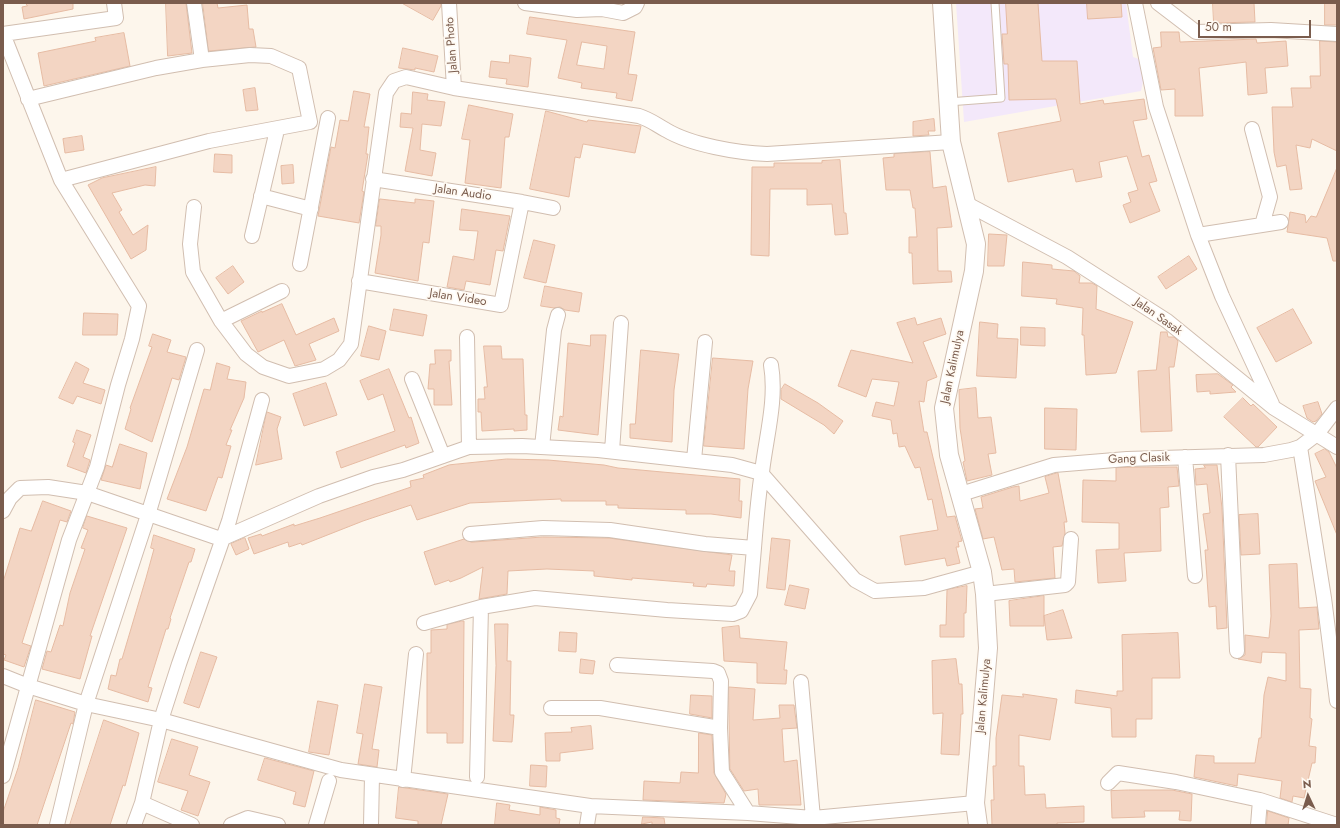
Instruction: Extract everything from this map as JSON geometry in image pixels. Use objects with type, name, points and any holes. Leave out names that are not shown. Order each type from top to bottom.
[{"type":"street","points":[[3,776],[69,540],[97,467],[132,339],[139,306],[61,180],[3,34],[116,18],[114,3]]},
{"type":"street","points":[[194,3],[202,60]]},
{"type":"street","name":"Jalan Photo","points":[[449,3],[454,88]]},
{"type":"street","points":[[525,3],[577,10],[597,6],[623,14],[635,7],[637,3]]},
{"type":"street","name":"Jalan Kalimulya","points":[[942,3],[951,142],[976,244],[974,271],[944,408],[949,455],[982,572],[985,594],[988,648],[975,803],[978,825]]},
{"type":"street","points":[[1135,3],[1156,107],[1198,234],[1222,296],[1274,408]]},
{"type":"street","points":[[1158,3],[1196,32],[1271,30],[1337,34]]},
{"type":"street","points":[[28,99],[156,68],[202,60],[250,55],[271,56],[298,68],[310,122],[277,130],[209,141],[61,180]]},
{"type":"street","points":[[194,207],[190,244],[193,272],[221,321],[246,354],[263,367],[289,376],[324,369],[338,360],[351,344],[386,93],[394,81],[406,77],[454,88],[639,116],[652,120],[666,130],[691,140],[725,150],[747,153],[767,154],[951,142]]},
{"type":"street","points":[[300,264],[328,118]]},
{"type":"street","points":[[1252,129],[1270,197],[1262,225]]},
{"type":"street","points":[[252,236],[277,130]]},
{"type":"street","name":"Jalan Audio","points":[[373,180],[554,208]]},
{"type":"street","points":[[261,196],[311,209]]},
{"type":"street","name":"Jalan Video","points":[[359,282],[501,305],[522,202]]},
{"type":"street","name":"Jalan Sasak","points":[[967,204],[1067,257],[1167,321],[1274,408],[1337,447]]},
{"type":"street","points":[[1198,234],[1281,222]]},
{"type":"street","points":[[221,321],[282,291]]},
{"type":"street","points":[[542,447],[554,330],[558,315]]},
{"type":"street","points":[[612,451],[621,323]]},
{"type":"street","points":[[467,337],[469,447]]},
{"type":"street","points":[[694,460],[705,342]]},
{"type":"street","points":[[57,825],[86,704],[148,515],[198,350]]},
{"type":"street","points":[[424,624],[481,607],[535,598],[667,610],[733,614],[741,611],[750,594],[761,473],[772,399],[771,366]]},
{"type":"street","points":[[412,379],[444,456]]},
{"type":"street","points":[[134,825],[142,804],[161,720],[221,539],[229,521],[262,400]]},
{"type":"street","name":"Gang Clasik","points":[[961,494],[1054,465],[1127,458],[1264,455],[1291,450],[1300,447],[1317,434],[1337,408]]},
{"type":"street","points":[[3,511],[10,498],[20,488],[48,487],[87,492],[148,515],[221,539],[319,496],[373,476],[403,470],[469,447],[542,447],[612,451],[732,465],[761,473],[855,580],[875,591],[924,588],[982,572]]},
{"type":"street","points":[[1300,447],[1324,598],[1337,701]]},
{"type":"street","points":[[1228,456],[1238,651]]},
{"type":"street","points":[[1185,457],[1195,576]]},
{"type":"street","points":[[470,534],[543,528],[610,530],[705,544],[754,548]]},
{"type":"street","points":[[985,594],[1065,585],[1068,582],[1071,540]]},
{"type":"street","points":[[477,777],[481,607]]},
{"type":"street","points":[[403,780],[416,654]]},
{"type":"street","points":[[617,665],[713,671],[718,673],[721,681],[720,728],[722,772],[748,813]]},
{"type":"street","points":[[3,676],[28,686],[86,704],[161,720],[333,768],[372,776],[478,789],[590,806],[748,813],[813,818],[975,803]]},
{"type":"street","points":[[801,682],[813,818]]},
{"type":"street","points":[[551,708],[600,708],[720,728]]},
{"type":"street","points":[[1108,783],[1118,774],[1176,782],[1260,800],[1337,825]]},
{"type":"street","points":[[371,825],[372,776]]},
{"type":"street","points":[[316,825],[329,781]]},
{"type":"street","points":[[1258,825],[1260,800]]},
{"type":"street","points":[[142,804],[192,825]]},
{"type":"street","points":[[587,825],[590,806]]},
{"type":"street","points":[[231,825],[248,818],[278,825]]},
{"type":"lane","points":[[948,102],[1001,98],[995,3]]},
{"type":"shaded area","points":[[956,3],[1126,3],[1133,57],[1142,60],[1144,77],[1141,91],[964,122]]},
{"type":"building","points":[[26,3],[73,3],[73,9],[24,19],[22,7],[27,6]]},
{"type":"building","points":[[166,3],[186,3],[192,53],[168,56]]},
{"type":"building","points":[[203,3],[217,3],[218,8],[247,5],[249,29],[253,29],[256,47],[209,51]]},
{"type":"building","points":[[402,3],[441,3],[441,6],[433,20]]},
{"type":"building","points":[[1006,3],[1038,3],[1042,61],[1077,61],[1080,104],[1103,100],[1104,104],[1144,99],[1147,119],[1133,121],[1142,157],[1149,155],[1157,181],[1149,183],[1160,211],[1130,223],[1123,205],[1131,202],[1128,193],[1138,190],[1127,156],[1099,162],[1102,177],[1076,182],[1073,169],[1008,182],[998,133],[1061,121],[1056,99],[1009,100],[1008,64],[1004,64],[1002,34],[1007,34]]},
{"type":"building","points":[[1087,3],[1121,3],[1122,17],[1088,19]]},
{"type":"building","points":[[1213,3],[1254,3],[1255,22],[1214,23]]},
{"type":"building","points":[[1325,3],[1337,3],[1337,25],[1325,25]]},
{"type":"building","points":[[530,17],[635,32],[628,74],[637,75],[632,101],[616,98],[617,93],[581,88],[582,83],[558,78],[567,40],[527,34]],"holes":[[[582,42],[607,46],[604,69],[577,65]]]},
{"type":"building","points":[[1161,32],[1179,32],[1180,42],[1256,39],[1257,43],[1286,41],[1288,66],[1265,68],[1267,93],[1248,95],[1246,62],[1199,68],[1203,116],[1175,116],[1175,89],[1161,90],[1153,48],[1161,47]]},
{"type":"building","points":[[124,33],[130,66],[44,86],[38,53],[96,41],[95,38]]},
{"type":"building","points":[[1320,41],[1337,42],[1337,151],[1312,139],[1310,148],[1296,145],[1302,189],[1290,190],[1286,165],[1277,167],[1274,152],[1272,107],[1293,107],[1291,88],[1311,88],[1310,76],[1320,76]]},
{"type":"building","points":[[403,48],[438,56],[434,72],[415,68],[415,70],[399,68]]},
{"type":"building","points":[[510,55],[531,58],[528,87],[506,84],[507,79],[489,77],[491,61],[509,63]]},
{"type":"building","points":[[255,88],[258,110],[246,111],[243,90]]},
{"type":"building","points":[[354,91],[370,94],[364,127],[369,127],[366,154],[368,154],[359,223],[318,216],[331,147],[335,148],[340,120],[348,121]]},
{"type":"building","points":[[413,92],[428,94],[427,100],[445,102],[441,126],[422,124],[420,150],[436,153],[432,176],[405,171],[413,128],[400,127],[401,113],[411,114]]},
{"type":"building","points":[[469,105],[513,114],[509,137],[505,137],[501,188],[465,183],[470,140],[462,139]]},
{"type":"building","points":[[546,111],[587,122],[588,120],[641,126],[635,153],[583,144],[580,158],[575,157],[569,197],[530,189]]},
{"type":"building","points":[[934,119],[935,131],[928,131],[929,135],[913,136],[913,122]]},
{"type":"building","points":[[82,136],[84,150],[65,153],[63,139]]},
{"type":"building","points":[[930,152],[933,188],[946,186],[952,227],[937,228],[938,271],[951,271],[952,282],[913,284],[912,253],[909,253],[909,237],[917,237],[915,208],[913,208],[910,190],[886,190],[883,158],[894,157],[894,154]]},
{"type":"building","points":[[215,154],[232,155],[232,173],[214,172]]},
{"type":"building","points":[[840,160],[844,213],[846,213],[848,234],[835,235],[832,204],[807,205],[807,189],[770,189],[769,256],[751,255],[752,167],[774,167],[774,163],[822,163],[822,161]]},
{"type":"building","points":[[293,165],[294,183],[282,184],[281,166]]},
{"type":"building","points":[[156,167],[155,186],[145,185],[112,193],[122,210],[119,212],[133,235],[148,225],[146,250],[131,259],[88,185],[102,178]]},
{"type":"building","points":[[1337,168],[1337,261],[1333,261],[1327,238],[1287,232],[1290,212],[1305,215],[1306,223],[1311,216],[1316,217]]},
{"type":"building","points":[[380,199],[415,203],[415,199],[434,201],[429,243],[423,242],[418,281],[375,273],[381,235],[381,226],[376,226]]},
{"type":"building","points":[[462,209],[510,216],[503,251],[496,250],[490,285],[466,281],[464,290],[447,287],[453,256],[474,260],[478,231],[460,230]]},
{"type":"building","points":[[989,234],[1007,235],[1004,266],[988,266]]},
{"type":"building","points":[[534,240],[555,245],[546,283],[524,278]]},
{"type":"building","points":[[1189,256],[1197,269],[1166,289],[1158,277]]},
{"type":"building","points":[[1023,262],[1052,265],[1052,269],[1074,271],[1080,276],[1079,283],[1092,283],[1097,286],[1096,309],[1133,322],[1116,373],[1086,375],[1084,335],[1082,335],[1083,308],[1056,304],[1057,299],[1022,296]]},
{"type":"building","points":[[233,266],[244,282],[228,294],[216,278]]},
{"type":"building","points":[[545,286],[582,293],[579,312],[565,310],[560,307],[554,308],[541,306]]},
{"type":"building","points":[[282,304],[296,335],[334,318],[339,331],[309,344],[316,360],[295,366],[284,340],[258,352],[241,321]]},
{"type":"building","points":[[394,309],[427,315],[423,336],[390,330]]},
{"type":"building","points":[[1293,309],[1312,343],[1276,362],[1257,328]]},
{"type":"building","points":[[84,313],[118,314],[117,335],[83,335]]},
{"type":"building","points":[[915,318],[917,325],[941,318],[946,334],[923,342],[937,377],[927,381],[924,402],[919,401],[924,432],[927,432],[947,517],[955,516],[962,541],[958,542],[959,547],[956,547],[960,563],[947,566],[945,558],[905,565],[900,536],[938,530],[932,499],[928,500],[920,467],[915,468],[905,446],[899,447],[897,433],[893,434],[891,420],[872,416],[876,402],[894,406],[899,382],[872,379],[866,397],[838,386],[851,350],[913,363],[897,323]]},
{"type":"building","points":[[980,322],[998,324],[997,338],[1018,339],[1016,378],[977,376]]},
{"type":"building","points":[[369,326],[386,331],[379,360],[361,356]]},
{"type":"building","points":[[1021,327],[1045,328],[1045,346],[1021,345]]},
{"type":"building","points":[[1161,332],[1167,332],[1168,337],[1174,337],[1178,341],[1174,367],[1169,367],[1172,431],[1141,432],[1138,371],[1156,370]]},
{"type":"building","points":[[153,334],[171,340],[167,352],[186,357],[179,380],[172,378],[152,442],[125,429],[131,409],[130,408],[152,347],[149,346]]},
{"type":"building","points":[[591,335],[606,335],[598,435],[558,430],[560,416],[563,417],[568,343],[590,346]]},
{"type":"building","points":[[484,346],[501,346],[502,359],[523,359],[527,430],[514,431],[514,429],[482,431],[481,412],[478,412],[478,399],[485,399],[484,387],[487,387]]},
{"type":"building","points":[[435,350],[451,350],[451,361],[449,361],[452,405],[434,405],[434,389],[428,389],[430,364],[435,364]]},
{"type":"building","points":[[641,350],[679,354],[674,390],[672,442],[630,438],[630,424],[635,424]]},
{"type":"building","points":[[713,358],[753,361],[748,389],[744,449],[704,446]]},
{"type":"building","points":[[76,362],[89,369],[83,383],[105,390],[101,404],[77,396],[73,404],[59,398]]},
{"type":"building","points":[[217,363],[230,367],[227,379],[246,382],[244,398],[230,430],[232,430],[226,445],[231,446],[222,478],[218,477],[206,511],[167,499],[187,447],[204,389],[210,390]]},
{"type":"building","points":[[389,369],[409,418],[411,417],[419,443],[406,448],[405,445],[341,468],[336,452],[395,431],[383,394],[368,400],[360,381]]},
{"type":"building","points":[[1218,374],[1233,385],[1231,387],[1236,392],[1210,394],[1210,391],[1197,392],[1196,375]]},
{"type":"building","points":[[326,383],[337,415],[304,426],[293,394]]},
{"type":"building","points":[[785,384],[818,403],[843,421],[834,434],[824,425],[781,399],[781,390]]},
{"type":"building","points":[[976,388],[978,418],[991,417],[996,453],[988,454],[992,475],[967,481],[963,462],[965,461],[960,428],[959,390]]},
{"type":"building","points":[[1243,398],[1251,406],[1253,404],[1277,427],[1258,447],[1256,447],[1224,417]]},
{"type":"building","points":[[1318,402],[1322,414],[1316,421],[1313,422],[1307,418],[1303,406]]},
{"type":"building","points":[[1045,408],[1077,409],[1076,450],[1045,449]]},
{"type":"building","points":[[267,412],[281,417],[277,429],[282,459],[256,465]]},
{"type":"building","points":[[77,430],[91,435],[83,457],[90,460],[86,473],[67,466],[75,443],[73,442]]},
{"type":"building","points":[[120,444],[147,453],[140,489],[101,480],[106,465],[112,467]]},
{"type":"building","points":[[1325,449],[1329,452],[1337,468],[1337,535],[1315,481],[1326,477],[1315,454]]},
{"type":"building","points":[[507,459],[548,460],[740,479],[739,501],[742,501],[741,518],[711,514],[686,514],[686,510],[618,508],[618,505],[606,505],[606,501],[561,501],[561,499],[470,503],[417,520],[411,505],[363,521],[302,545],[301,543],[289,547],[288,542],[254,554],[248,538],[261,534],[262,536],[294,524],[294,526],[320,518],[411,487],[410,481],[424,478],[423,475],[449,465]]},
{"type":"building","points":[[1204,465],[1217,465],[1222,508],[1227,628],[1217,629],[1216,606],[1209,607],[1205,550],[1208,550],[1203,514],[1210,513],[1207,484],[1196,485],[1195,469],[1205,468]]},
{"type":"building","points":[[1177,467],[1179,486],[1168,487],[1169,507],[1160,508],[1161,551],[1124,553],[1126,581],[1098,583],[1096,550],[1119,549],[1119,523],[1082,522],[1083,480],[1116,481],[1116,468]]},
{"type":"building","points":[[1058,473],[1067,522],[1064,522],[1065,533],[1062,546],[1053,547],[1055,578],[1015,582],[1014,569],[1002,570],[994,537],[983,539],[975,509],[983,508],[981,497],[1013,487],[1019,486],[1020,501],[1049,493],[1045,477]]},
{"type":"building","points":[[43,501],[71,511],[67,522],[60,520],[22,643],[31,646],[24,667],[4,660],[6,655],[3,654],[3,582],[20,528],[31,531]]},
{"type":"building","points":[[1258,514],[1260,554],[1241,555],[1239,515]]},
{"type":"building","points":[[87,516],[127,528],[90,636],[92,636],[80,679],[42,669],[47,651],[51,652],[60,625],[63,626],[70,593],[85,549],[81,548],[88,530],[83,528]]},
{"type":"building","points":[[154,535],[195,549],[191,562],[189,562],[170,618],[168,629],[166,629],[148,687],[152,688],[148,702],[108,689],[111,675],[116,676],[120,659],[122,659],[154,549],[151,548]]},
{"type":"building","points":[[543,537],[609,538],[732,555],[729,571],[735,571],[734,586],[707,584],[706,587],[693,586],[694,583],[632,578],[632,580],[594,576],[594,571],[547,569],[508,571],[507,594],[479,599],[483,567],[461,578],[435,585],[424,552],[464,539],[471,542]]},
{"type":"building","points":[[245,538],[249,549],[236,555],[231,544]]},
{"type":"building","points":[[772,538],[790,540],[785,590],[767,588]]},
{"type":"building","points":[[1297,564],[1299,608],[1317,607],[1319,629],[1299,630],[1300,688],[1311,689],[1310,718],[1312,719],[1309,746],[1316,747],[1315,763],[1312,763],[1304,798],[1293,796],[1292,802],[1280,798],[1282,781],[1238,774],[1237,786],[1194,777],[1196,755],[1214,756],[1214,763],[1255,763],[1259,738],[1261,738],[1264,695],[1268,677],[1286,681],[1286,653],[1262,652],[1261,663],[1238,659],[1245,655],[1245,635],[1269,638],[1271,616],[1269,565]]},
{"type":"building","points":[[790,585],[809,589],[805,609],[785,605]]},
{"type":"building","points":[[967,586],[966,613],[964,613],[964,637],[940,637],[940,625],[946,625],[947,590]]},
{"type":"building","points":[[1044,596],[1044,626],[1010,626],[1009,601]]},
{"type":"building","points":[[1063,610],[1072,638],[1047,640],[1044,616]]},
{"type":"building","points":[[464,621],[463,743],[447,743],[447,733],[427,733],[427,653],[431,653],[431,630],[447,629],[447,625]]},
{"type":"building","points":[[495,624],[508,624],[507,661],[511,661],[510,715],[514,715],[512,742],[493,741],[496,666]]},
{"type":"building","points":[[739,626],[740,638],[787,642],[784,670],[787,670],[786,684],[757,683],[757,663],[724,661],[722,628]]},
{"type":"building","points":[[560,632],[577,633],[576,652],[559,651]]},
{"type":"building","points":[[1178,633],[1180,678],[1152,678],[1152,719],[1136,719],[1136,737],[1112,737],[1111,708],[1075,703],[1076,690],[1117,696],[1117,691],[1123,691],[1122,635]]},
{"type":"building","points":[[201,652],[217,657],[199,708],[184,703]]},
{"type":"building","points":[[581,659],[595,661],[593,674],[580,673]]},
{"type":"building","points":[[956,659],[959,684],[962,684],[963,714],[961,714],[959,755],[941,754],[943,713],[933,714],[932,661]]},
{"type":"building","points":[[365,684],[382,687],[372,749],[379,750],[377,767],[358,764],[363,734],[357,733]]},
{"type":"building","points":[[729,687],[755,689],[753,720],[780,718],[779,705],[794,705],[797,728],[782,729],[784,762],[797,760],[801,805],[759,805],[758,789],[744,791],[730,769]]},
{"type":"building","points":[[1023,694],[1057,699],[1050,740],[1019,735],[1019,766],[1024,766],[1025,795],[1045,794],[1046,808],[1084,806],[1084,822],[1057,823],[1057,825],[992,825],[991,800],[994,800],[993,766],[996,766],[996,738],[1002,695],[1023,697]]},
{"type":"building","points":[[691,695],[712,696],[712,718],[690,714]]},
{"type":"building","points":[[36,700],[75,712],[73,724],[71,723],[37,825],[3,825],[3,812],[18,768]]},
{"type":"building","points":[[318,701],[338,705],[329,755],[309,752]]},
{"type":"building","points":[[104,720],[139,733],[125,786],[123,785],[110,825],[70,825]]},
{"type":"building","points":[[591,726],[593,749],[560,753],[560,761],[546,761],[545,733],[572,732],[571,728]]},
{"type":"building","points":[[699,733],[712,735],[714,773],[726,794],[724,803],[643,800],[644,781],[680,783],[681,772],[698,773]]},
{"type":"building","points":[[172,739],[198,747],[189,775],[210,782],[198,816],[181,810],[188,791],[158,782]]},
{"type":"building","points":[[265,758],[314,771],[305,807],[293,804],[296,792],[258,780]]},
{"type":"building","points":[[531,765],[547,766],[546,787],[530,786]]},
{"type":"building","points":[[399,787],[448,794],[441,825],[418,825],[418,821],[396,818]]},
{"type":"building","points":[[1172,790],[1192,794],[1191,821],[1179,820],[1180,811],[1144,811],[1145,817],[1112,818],[1111,791]]},
{"type":"building","points":[[497,803],[510,805],[509,810],[540,815],[540,807],[556,810],[556,818],[560,819],[559,825],[495,825]]},
{"type":"building","points":[[1268,811],[1289,818],[1288,825],[1267,825]]},
{"type":"building","points":[[643,817],[664,818],[665,825],[652,825],[652,822],[642,824]]}]
